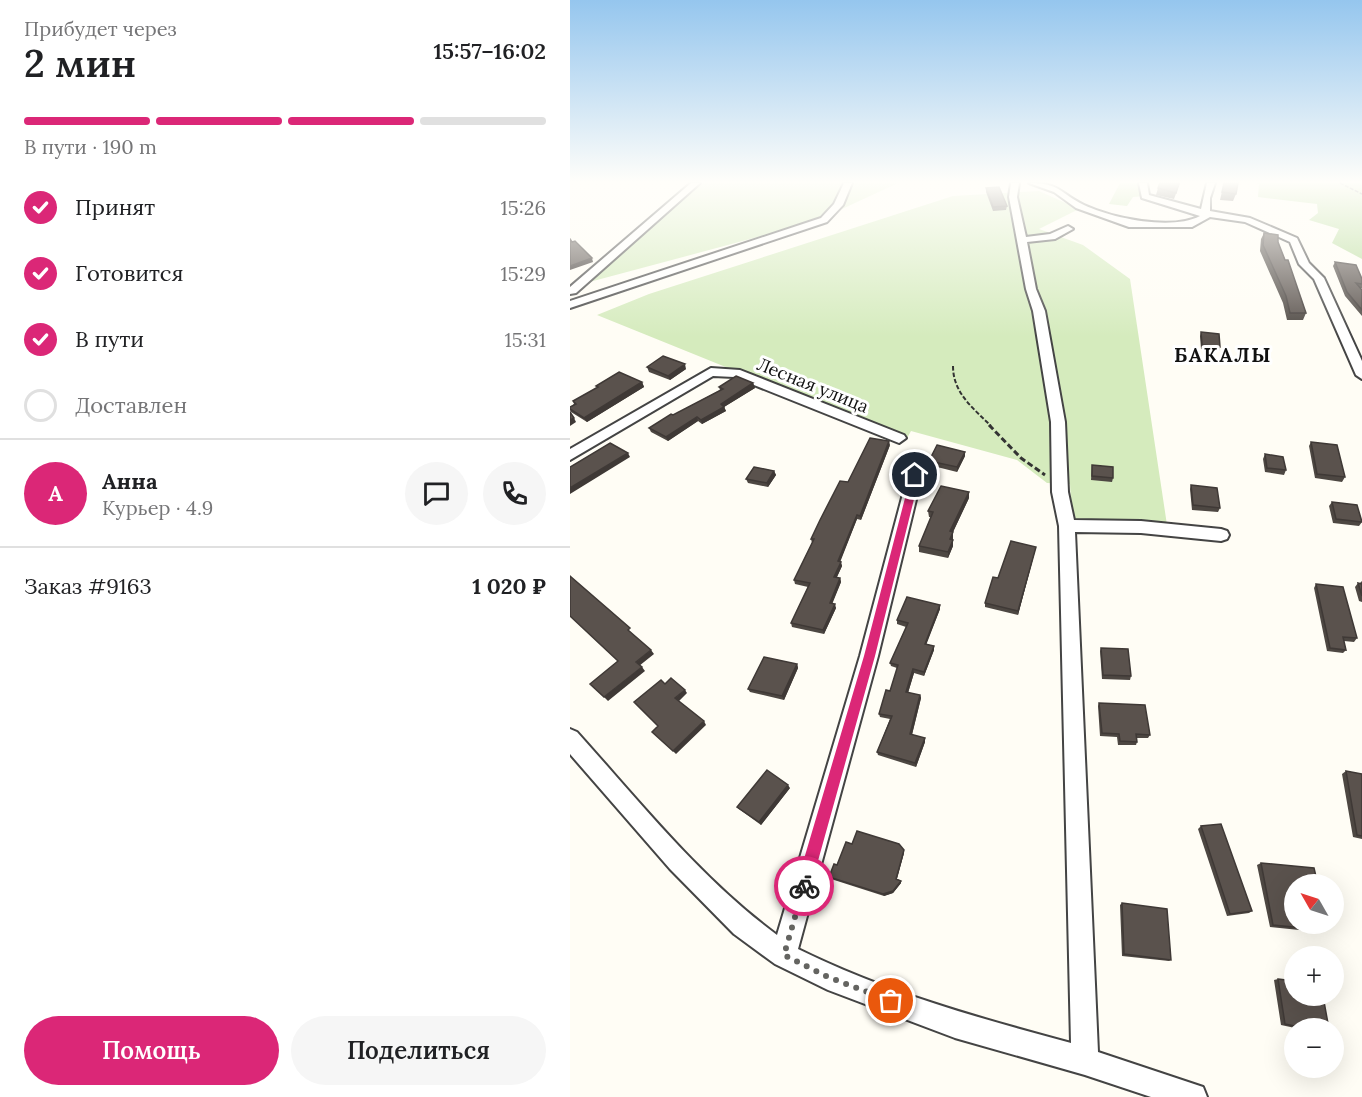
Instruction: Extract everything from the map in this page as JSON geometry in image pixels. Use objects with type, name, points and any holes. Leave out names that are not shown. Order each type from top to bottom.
[{"type":"street","points":[[571,291],[637,234]]},
{"type":"street","points":[[570,305],[782,234]]},
{"type":"street","points":[[1020,234],[1031,289],[1039,311],[1058,422],[1060,492],[1067,526],[1085,1061]]},
{"type":"street","points":[[1021,240],[1052,237],[1058,234]]},
{"type":"street","points":[[1280,234],[1294,240],[1304,264],[1319,278],[1362,375]]},
{"type":"street","name":"Лесная улица","points":[[570,455],[711,372],[736,374],[899,438]]},
{"type":"street","points":[[784,955],[869,656],[915,475]]},
{"type":"street","points":[[1067,526],[1141,527],[1221,535]]},
{"type":"street","points":[[570,740],[678,861],[743,925],[784,955],[828,977],[955,1025],[1085,1061],[1193,1097]]},
{"type":"path","points":[[953,366],[953,379],[960,394],[1021,458],[1050,479],[1060,492]]},
{"type":"green space","points":[[638,234],[768,234],[582,284]]},
{"type":"green space","points":[[835,234],[1053,234],[1083,245],[1130,279],[1167,525],[1072,522],[1070,484],[1047,483],[1017,460],[911,431],[906,440],[597,315],[649,294]]},
{"type":"green space","points":[[1336,234],[1362,234],[1362,259],[1332,243]]},
{"type":"building","points":[[1264,234],[1278,235],[1278,242],[1285,260],[1288,260],[1306,313],[1290,313],[1286,296],[1263,245]]},
{"type":"building","points":[[570,239],[572,242],[575,241],[592,258],[570,266]]},
{"type":"building","points":[[1335,262],[1356,265],[1362,279],[1362,284],[1356,283],[1362,290],[1362,310],[1347,292]]},
{"type":"building","points":[[1201,332],[1219,334],[1220,347],[1202,345]]},
{"type":"building","points":[[663,356],[685,364],[668,376],[647,367]]},
{"type":"building","points":[[619,372],[642,382],[584,418],[570,409],[576,404],[573,401]]},
{"type":"building","points":[[736,376],[753,383],[721,404],[724,407],[701,420],[697,417],[666,437],[649,428],[671,414],[723,389],[719,387]]},
{"type":"building","points":[[870,438],[889,441],[860,516],[857,515],[838,561],[841,562],[834,577],[840,578],[830,603],[835,604],[823,630],[791,623],[810,583],[794,580],[814,539],[811,539],[840,481],[848,482]]},
{"type":"building","points":[[1311,442],[1337,445],[1345,477],[1317,474]]},
{"type":"building","points":[[610,443],[628,453],[570,488],[570,467]]},
{"type":"building","points":[[937,445],[965,452],[957,467],[929,461]]},
{"type":"building","points":[[1265,454],[1283,457],[1286,470],[1267,468]]},
{"type":"building","points":[[1092,465],[1113,467],[1113,478],[1092,476]]},
{"type":"building","points":[[754,467],[774,471],[767,483],[746,479]]},
{"type":"building","points":[[1191,485],[1217,488],[1220,508],[1193,505]]},
{"type":"building","points":[[941,486],[969,492],[950,531],[953,532],[950,539],[953,540],[948,552],[919,546],[933,512],[928,511]]},
{"type":"building","points":[[1332,502],[1357,505],[1362,522],[1336,519]]},
{"type":"building","points":[[1011,541],[1036,547],[1018,611],[985,603],[993,577],[998,578]]},
{"type":"building","points":[[570,576],[630,628],[628,630],[651,650],[636,662],[642,667],[604,697],[590,684],[618,661],[570,616]]},
{"type":"building","points":[[1358,583],[1362,584],[1362,596]]},
{"type":"building","points":[[1316,584],[1343,587],[1357,638],[1343,637],[1346,650],[1330,648]]},
{"type":"building","points":[[907,597],[940,605],[925,644],[934,646],[924,672],[913,669],[906,692],[920,695],[910,734],[925,738],[915,763],[877,752],[892,716],[879,714],[886,690],[890,691],[898,665],[890,663],[908,623],[897,620]]},
{"type":"building","points":[[1101,648],[1128,649],[1131,676],[1103,675]]},
{"type":"building","points":[[764,657],[797,664],[782,696],[748,689]]},
{"type":"building","points":[[671,678],[685,690],[675,698],[704,721],[673,751],[652,732],[658,726],[634,702],[661,680],[665,684]]},
{"type":"building","points":[[1099,703],[1145,705],[1150,735],[1136,734],[1137,742],[1120,741],[1119,734],[1102,733]]},
{"type":"building","points":[[767,770],[788,785],[759,822],[737,807]]},
{"type":"building","points":[[1346,771],[1362,774],[1362,836],[1357,835]]},
{"type":"building","points":[[1221,824],[1252,911],[1230,914],[1201,826]]},
{"type":"building","points":[[857,831],[899,844],[904,850],[896,879],[901,881],[893,891],[883,894],[829,877],[834,864],[837,865],[846,842],[852,844]]},
{"type":"building","points":[[1261,863],[1314,868],[1315,874],[1284,874],[1284,926],[1273,925]]},
{"type":"building","points":[[1122,903],[1167,909],[1171,960],[1124,954]]},
{"type":"building","points":[[1278,979],[1284,980],[1284,1006],[1325,1006],[1327,1018],[1284,1018]]},
{"type":"way so far","points":[[804,886],[784,955],[828,977],[891,1001]]},
{"type":"district","name":"БАКАЛЫ","points":[[1223,354]]},
{"type":"route","points":[[804,886],[869,656],[915,475]]}]
